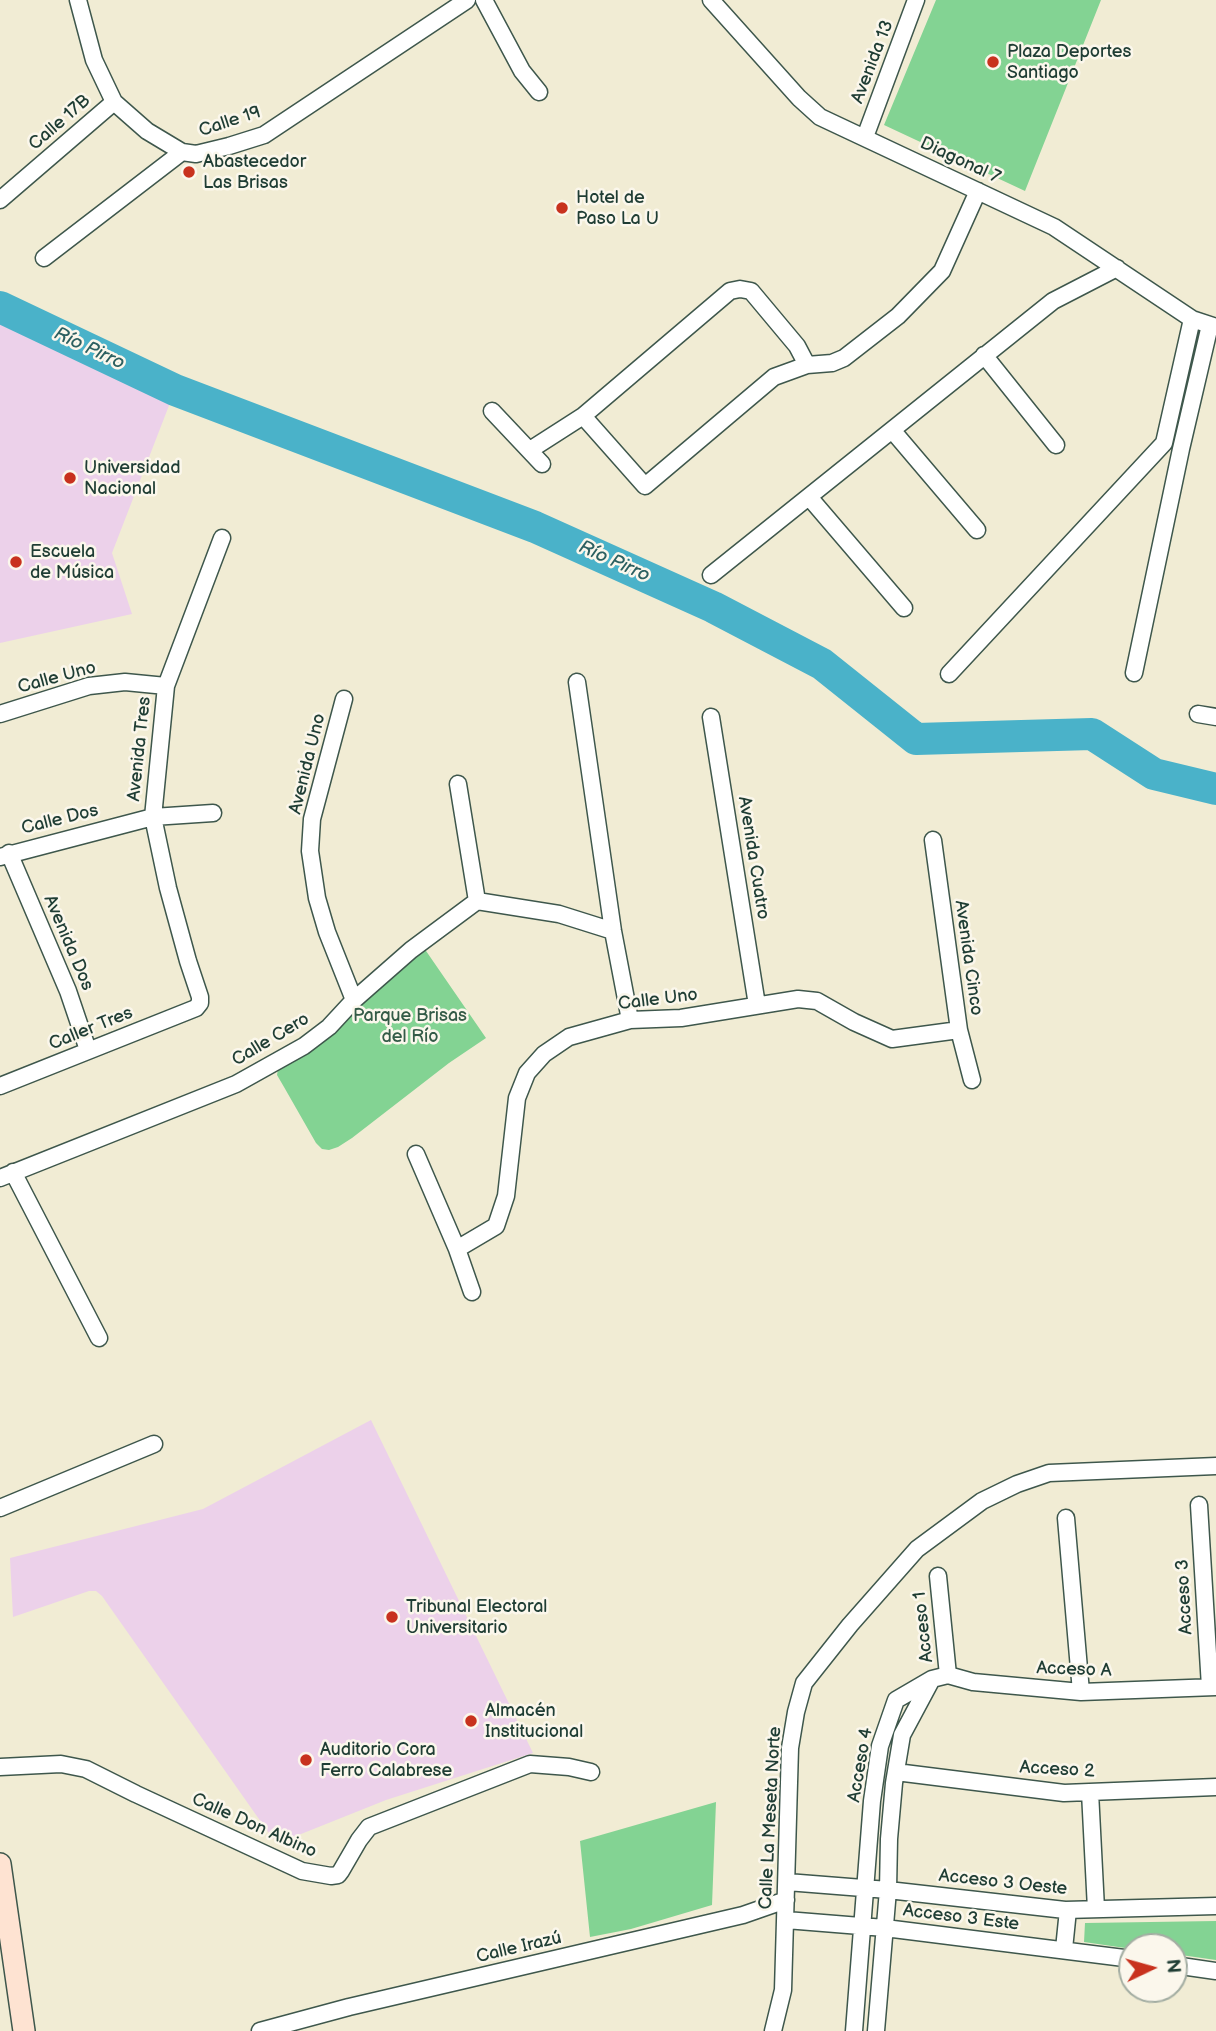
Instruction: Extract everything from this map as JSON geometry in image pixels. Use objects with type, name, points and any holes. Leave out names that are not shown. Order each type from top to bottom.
[{"type":"main road","points":[[0,1864],[24,2031]]},
{"type":"street","points":[[78,0],[94,60],[114,102],[147,131],[182,152]]},
{"type":"street","name":"Calle 19","points":[[44,258],[182,152],[196,154],[264,135],[467,0]]},
{"type":"street","points":[[484,0],[522,71],[540,92]]},
{"type":"street","name":"Diagonal 7","points":[[711,0],[799,98],[820,117],[1054,227],[1192,319],[1213,326]]},
{"type":"street","name":"Avenida 13","points":[[865,137],[914,1]]},
{"type":"street","name":"Calle 17B","points":[[0,201],[114,102]]},
{"type":"street","points":[[583,416],[645,486],[774,377],[807,365],[832,363],[844,358],[898,316],[942,271],[978,191]]},
{"type":"street","points":[[711,575],[1053,301],[1117,268]]},
{"type":"street","points":[[530,450],[583,416],[730,291],[751,291],[797,346],[807,365]]},
{"type":"street","points":[[948,674],[1164,443],[1192,319]]},
{"type":"street","points":[[1134,673],[1181,449],[1213,326]]},
{"type":"street","points":[[985,355],[1056,445]]},
{"type":"street","points":[[492,411],[542,464]]},
{"type":"street","points":[[892,429],[977,530]]},
{"type":"street","points":[[1164,443],[1181,449]]},
{"type":"street","points":[[809,497],[904,608]]},
{"type":"street","name":"Avenida Tres","points":[[196,1008],[200,997],[168,888],[152,817],[166,687],[222,538]]},
{"type":"street","name":"Calle Uno","points":[[0,714],[89,686],[125,682],[166,687]]},
{"type":"street","points":[[577,682],[613,931],[630,1020]]},
{"type":"street","name":"Avenida Uno","points":[[344,699],[312,819],[310,851],[317,898],[327,932],[354,1000]]},
{"type":"street","points":[[1198,715],[1216,717]]},
{"type":"street","name":"Avenida Cuatro","points":[[711,717],[757,1005]]},
{"type":"street","points":[[458,784],[477,901],[559,914],[613,931]]},
{"type":"street","name":"Calle Dos","points":[[4,855],[152,817],[213,813]]},
{"type":"street","name":"Avenida Cinco","points":[[933,840],[959,1030],[972,1080]]},
{"type":"street","name":"Avenida Dos","points":[[4,855],[68,991],[88,1050]]},
{"type":"street","name":"Calle Cero","points":[[6,1175],[236,1084],[303,1046],[330,1027],[354,1000],[411,950],[477,901]]},
{"type":"street","name":"Calle Uno","points":[[457,1249],[496,1226],[506,1196],[517,1098],[527,1073],[544,1054],[569,1037],[630,1020],[681,1018],[798,999],[817,1002],[892,1039],[959,1030]]},
{"type":"street","name":"Caller Tres","points":[[0,1086],[196,1008]]},
{"type":"street","points":[[416,1154],[457,1249],[472,1292]]},
{"type":"street","points":[[6,1175],[99,1338]]},
{"type":"street","points":[[0,1508],[155,1444]]},
{"type":"street","name":"Calle La Meseta Norte","points":[[773,2031],[783,1990],[790,1748],[804,1683],[850,1625],[917,1549],[982,1502],[1017,1484],[1049,1473],[1216,1466]]},
{"type":"street","name":"Acceso 3","points":[[1199,1505],[1213,1687]]},
{"type":"street","points":[[1066,1518],[1081,1692]]},
{"type":"street","name":"Acceso 1","points":[[938,1576],[948,1675]]},
{"type":"street","name":"Acceso A","points":[[932,1679],[948,1675],[973,1682],[1081,1692],[1213,1687]]},
{"type":"street","name":"Acceso 4","points":[[876,2031],[896,1772],[902,1735],[932,1679]]},
{"type":"street","name":"Acceso 4","points":[[854,2031],[872,1801],[880,1746],[896,1699],[932,1679]]},
{"type":"street","name":"Calle Don Albino","points":[[0,1766],[61,1764],[86,1769],[302,1871],[331,1876],[338,1875],[369,1827],[530,1764],[591,1772]]},
{"type":"street","name":"Acceso 2","points":[[896,1772],[1064,1793],[1216,1787]]},
{"type":"street","points":[[1090,1792],[1096,1909]]},
{"type":"street","name":"Acceso 3 Oeste","points":[[787,1882],[1068,1910],[1216,1906]]},
{"type":"street","name":"Calle Irazú","points":[[260,2031],[349,2007],[743,1915],[786,1900]]},
{"type":"street","points":[[1064,1949],[1068,1910]]},
{"type":"street","name":"Acceso 3 Este","points":[[786,1920],[884,1928],[1118,1957]]},
{"type":"street","points":[[1188,1967],[1216,1971]]},
{"type":"shaded area","name":"Universidad Nacional","points":[[0,307],[175,390],[112,553],[132,614],[0,643]]},
{"type":"shaded area","points":[[371,1420],[533,1753],[386,1800],[291,1838],[273,1839],[102,1596],[96,1591],[89,1591],[13,1617],[10,1558],[203,1509]]},
{"type":"green space","name":"Plaza Deportes Santiago","points":[[936,0],[1101,0],[1025,191],[884,125]]},
{"type":"green space","name":"Parque Brisas del Río","points":[[424,948],[486,1038],[352,1138],[338,1147],[322,1149],[277,1075],[278,1069]]},
{"type":"green space","points":[[716,1802],[712,1905],[631,1929],[590,1937],[580,1841]]},
{"type":"green space","points":[[1216,1921],[1216,1960],[1188,1956],[1188,1933],[1118,1933],[1118,1947],[1084,1942],[1085,1923]]},
{"type":"waterway","name":"Río Pirro","points":[[0,307],[175,390],[535,527],[713,607],[822,664],[916,739],[1092,734],[1154,774],[1216,789]]},
{"type":"place","name":"Plaza Deportes Santiago","points":[[993,62]]},
{"type":"place","name":"Abastecedor Las Brisas","points":[[189,172]]},
{"type":"place","name":"Hotel de Paso La U","points":[[562,208]]},
{"type":"place","name":"Universidad Nacional","points":[[70,478]]},
{"type":"place","name":"Escuela de Música","points":[[16,562]]},
{"type":"place","name":"Tribunal Electoral Universitario","points":[[392,1617]]},
{"type":"place","name":"Almacén Institucional","points":[[471,1721]]},
{"type":"place","name":"Auditorio Cora Ferro Calabrese","points":[[306,1760]]}]
